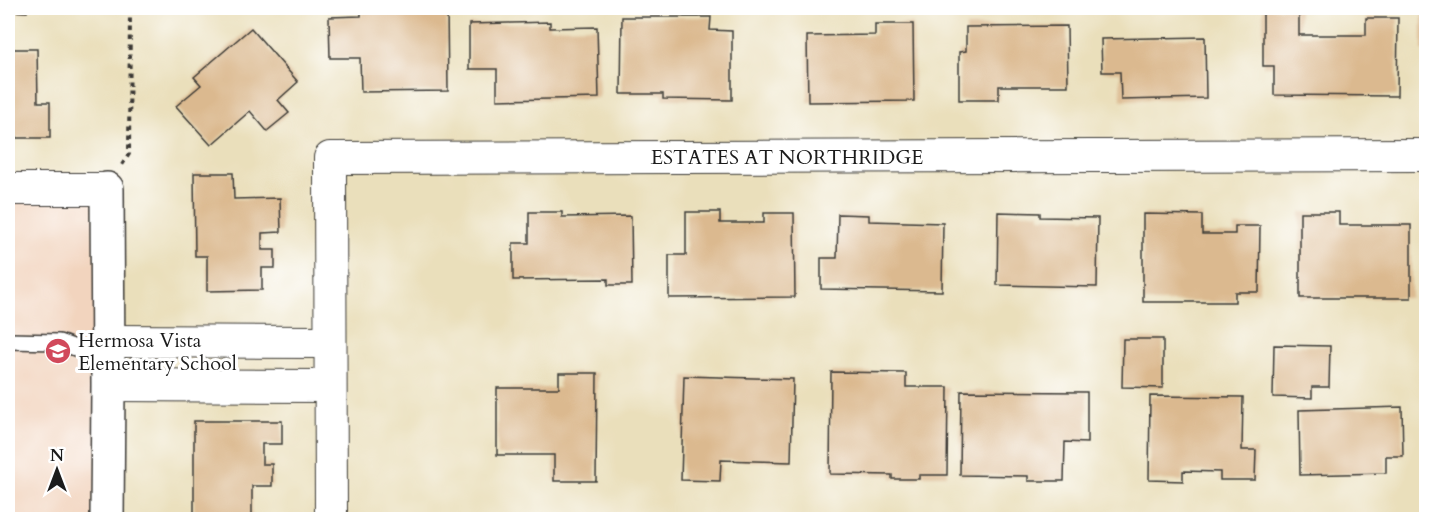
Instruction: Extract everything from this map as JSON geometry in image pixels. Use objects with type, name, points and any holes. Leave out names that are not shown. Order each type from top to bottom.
[{"type":"street","name":"ESTATES AT NORTHRIDGE","points":[[331,519],[330,159],[1426,155]]},
{"type":"street","points":[[8,189],[107,189],[107,519]]},
{"type":"street","points":[[108,362],[238,342],[330,342]]},
{"type":"street","points":[[238,342],[238,385]]},
{"type":"street","points":[[108,362],[238,385],[330,386]]},
{"type":"lane","points":[[8,341],[59,342],[108,362]]},
{"type":"path","points":[[107,189],[129,154],[130,8]]},
{"type":"shaded area","name":"Hermosa Vista Elementary School","points":[[8,189],[107,189],[108,519],[8,520]]},
{"type":"building","points":[[8,8],[27,8],[27,12],[8,11]]},
{"type":"building","points":[[361,8],[447,8],[448,91],[361,92],[360,58],[330,58],[329,17],[361,16]]},
{"type":"building","points":[[1263,8],[1299,8],[1299,35],[1366,35],[1366,18],[1398,18],[1397,96],[1274,95],[1274,66],[1263,66]]},
{"type":"building","points":[[1422,8],[1426,8],[1426,51],[1422,51]]},
{"type":"building","points":[[622,17],[711,17],[710,30],[732,31],[732,100],[663,99],[663,94],[621,94]]},
{"type":"building","points":[[550,22],[550,28],[597,27],[599,98],[497,100],[497,69],[469,69],[469,24]]},
{"type":"building","points":[[875,24],[913,24],[914,101],[808,102],[807,36],[875,35]]},
{"type":"building","points":[[1067,26],[1068,86],[999,86],[999,100],[959,100],[959,52],[966,51],[966,27]]},
{"type":"building","points":[[251,28],[298,82],[278,100],[289,113],[267,131],[250,111],[211,145],[176,106],[201,85],[194,77]]},
{"type":"building","points":[[1205,37],[1206,98],[1121,100],[1120,72],[1102,72],[1101,39]]},
{"type":"building","points":[[8,49],[37,49],[38,102],[50,102],[50,138],[8,138]]},
{"type":"building","points":[[194,173],[233,173],[234,199],[280,198],[281,232],[262,233],[262,250],[275,250],[275,268],[262,268],[262,290],[207,291],[207,256],[195,256]]},
{"type":"building","points":[[529,212],[562,212],[562,217],[631,216],[632,285],[608,285],[608,279],[513,280],[513,243],[529,243]]},
{"type":"building","points":[[686,212],[720,212],[720,223],[764,223],[764,213],[794,213],[795,297],[669,298],[669,255],[686,255]]},
{"type":"building","points":[[998,212],[1040,213],[1040,217],[1098,218],[1097,287],[997,285]]},
{"type":"building","points":[[1300,212],[1339,212],[1339,225],[1411,225],[1411,298],[1300,298]]},
{"type":"building","points":[[838,214],[869,215],[869,221],[943,223],[942,291],[821,289],[821,258],[837,258]]},
{"type":"building","points":[[1143,214],[1202,215],[1202,234],[1235,234],[1235,226],[1260,226],[1259,292],[1235,292],[1235,302],[1143,302]]},
{"type":"building","points":[[1123,339],[1163,339],[1163,388],[1122,387]]},
{"type":"building","points":[[1274,345],[1330,346],[1329,387],[1312,387],[1312,398],[1273,397]]},
{"type":"building","points":[[831,372],[906,373],[906,387],[948,387],[947,475],[919,475],[919,479],[892,479],[892,475],[830,474]]},
{"type":"building","points":[[559,373],[597,373],[596,481],[554,481],[554,455],[497,455],[497,388],[559,388]]},
{"type":"building","points":[[684,376],[793,379],[791,462],[721,460],[720,481],[681,480]]},
{"type":"building","points":[[961,391],[1087,392],[1087,443],[1065,442],[1064,481],[1028,481],[1028,476],[960,475]]},
{"type":"building","points":[[1150,396],[1243,397],[1242,450],[1256,450],[1255,480],[1220,480],[1220,472],[1183,471],[1183,481],[1149,480]]},
{"type":"building","points":[[1402,407],[1403,456],[1386,456],[1386,473],[1300,475],[1299,410]]},
{"type":"building","points":[[194,421],[282,421],[282,444],[262,444],[262,464],[272,464],[272,486],[252,486],[252,520],[194,520]]},
{"type":"place","name":"Hermosa Vista Elementary School","points":[[58,351]]}]
